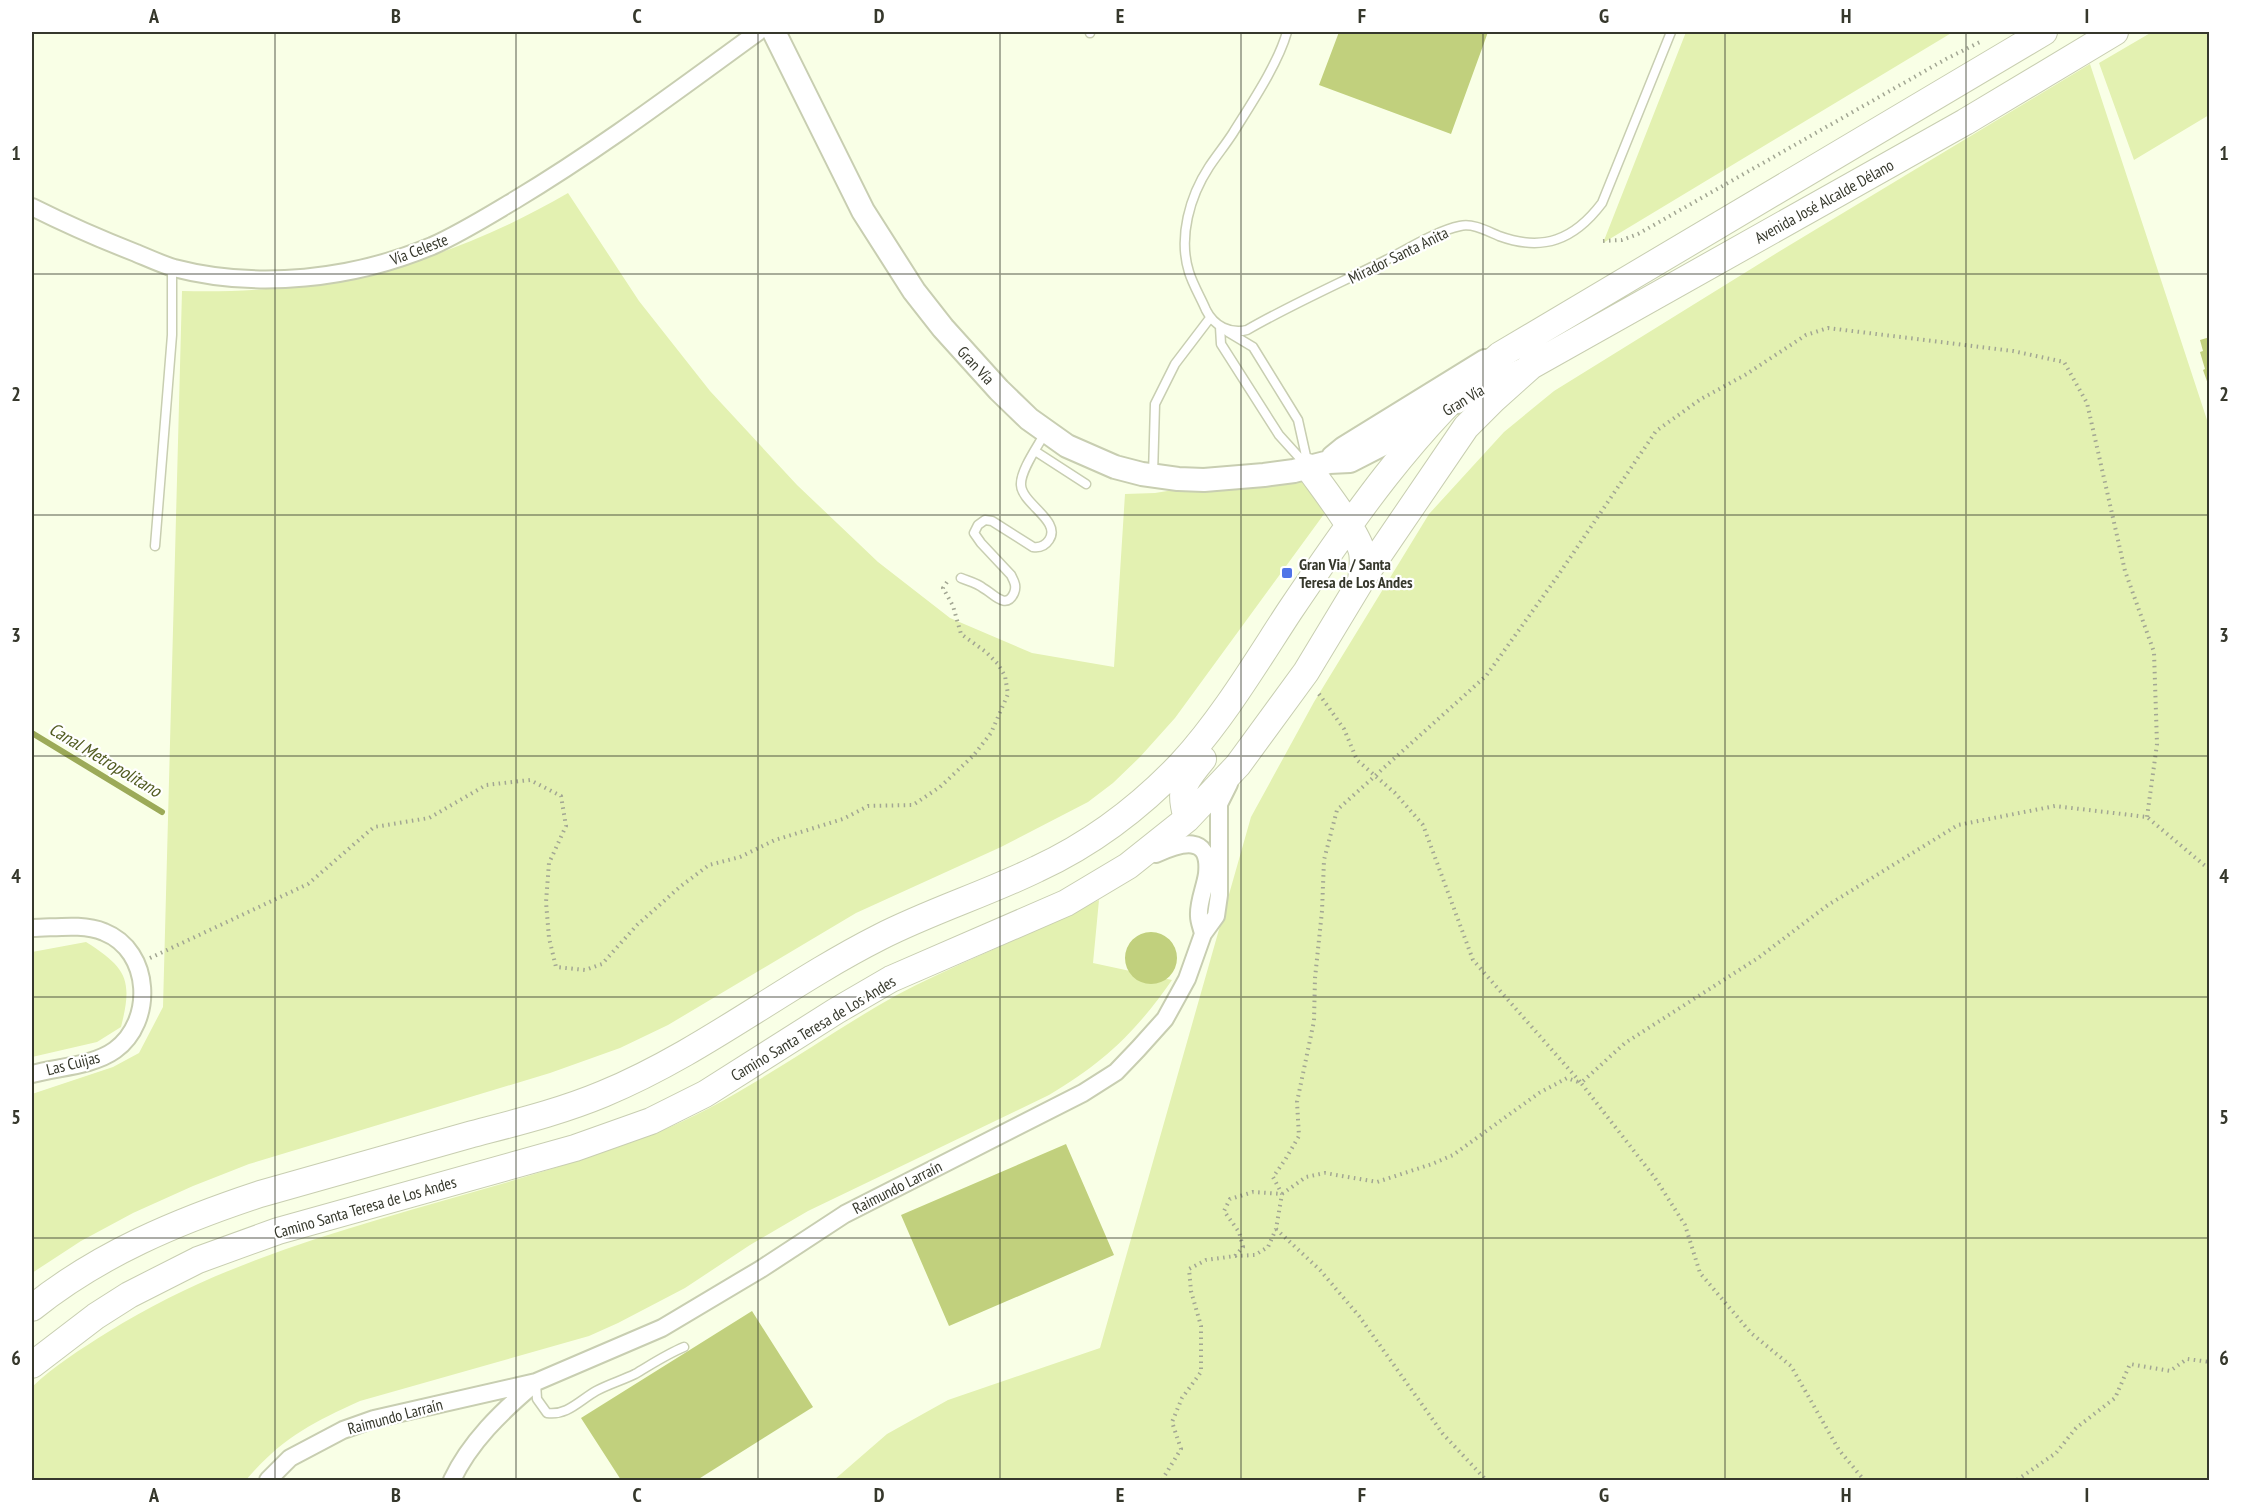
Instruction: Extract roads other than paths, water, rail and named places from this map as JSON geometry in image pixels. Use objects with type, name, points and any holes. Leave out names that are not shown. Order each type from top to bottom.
[{"type":"main road","name":"Gran Vía","points":[[774,32],[863,211],[887,251],[943,328],[970,360],[1029,418],[1040,441],[1115,467],[1153,476],[1204,480],[1264,475],[1319,464],[1350,461],[1434,418],[1472,392],[1532,366]]},
{"type":"main road","name":"Avenida José Alcalde Délano","points":[[1500,355],[2044,32]]},
{"type":"main road","name":"Avenida José Alcalde Délano","points":[[1532,366],[1965,122],[2115,32]]},
{"type":"main road","name":"Gran Vía","points":[[1319,464],[1480,363],[1500,355]]},
{"type":"main road","points":[[32,1308],[68,1281],[135,1242],[216,1208],[550,1113],[602,1095],[702,1045],[792,987],[882,936],[1008,882],[1073,851],[1131,810],[1180,765],[1222,713],[1348,526],[1434,418],[1465,384],[1500,355]]},
{"type":"main road","name":"Camino Santa Teresa de Los Andes","points":[[32,1365],[96,1316],[129,1295],[198,1260],[278,1231],[575,1148],[651,1121],[705,1094],[891,979],[1056,908],[1098,886],[1128,866],[1187,819],[1238,765],[1306,672],[1361,581],[1466,427],[1532,366]]},
{"type":"main road","points":[[1319,464],[1362,552],[1361,581]]},
{"type":"main road","points":[[1187,819],[1182,803],[1185,780],[1241,716],[1258,689],[1271,664],[1289,613]]},
{"type":"street","name":"Vía Celeste","points":[[32,207],[87,234],[172,267],[238,278],[304,277],[370,267],[432,246],[479,222],[562,172],[758,32]]},
{"type":"street","name":"Raimundo Larraín","points":[[268,1480],[290,1458],[343,1430],[374,1419],[536,1382],[662,1328],[761,1269],[845,1214],[1083,1093],[1116,1072],[1165,1019],[1187,979],[1203,934],[1216,916],[1219,895],[1219,804],[1238,765]]},
{"type":"street","name":"Raimundo Larraín","points":[[1187,819],[1208,853],[1199,915],[1203,934]]},
{"type":"street","points":[[1128,866],[1171,846],[1186,843],[1201,849],[1205,856],[1207,872]]},
{"type":"street","name":"Las Cuijas","points":[[32,928],[84,928],[104,932],[121,942],[136,964],[142,985],[141,1009],[137,1022],[125,1042],[105,1056],[94,1060],[32,1074]]},
{"type":"street","name":"Raimundo Larraín","points":[[452,1480],[480,1436],[507,1407],[536,1382]]},
{"type":"lane","points":[[1287,32],[1282,49],[1233,134],[1208,169],[1190,205],[1185,240],[1189,272],[1210,318],[1220,327],[1253,347],[1298,420],[1319,464]]},
{"type":"lane","name":"Mirador Santa Anita","points":[[1220,327],[1239,332],[1247,330],[1462,225],[1473,226],[1525,244],[1542,243],[1572,233],[1586,222],[1602,203],[1671,32]]},
{"type":"lane","points":[[155,546],[172,335],[172,267]]},
{"type":"lane","points":[[1153,476],[1155,404],[1175,364],[1210,318]]},
{"type":"lane","points":[[1220,327],[1221,344],[1279,435],[1319,464]]},
{"type":"lane","points":[[961,578],[985,588],[996,600],[1011,599],[1015,591],[1015,581],[1011,575],[974,533],[978,525],[985,520],[992,520],[1033,547],[1039,548],[1047,544],[1052,536],[1052,529],[1048,522],[1023,493],[1021,483],[1040,441],[1086,484]]},
{"type":"lane","points":[[536,1382],[537,1399],[547,1413],[556,1414],[568,1410],[597,1390],[634,1374],[668,1353],[684,1347]]},
{"type":"waterway","name":"Canal Metropolitano","points":[[32,733],[162,812]]},
{"type":"place","name":"Gran Via / Santa Teresa de Los Andes","points":[[1287,573]]}]
